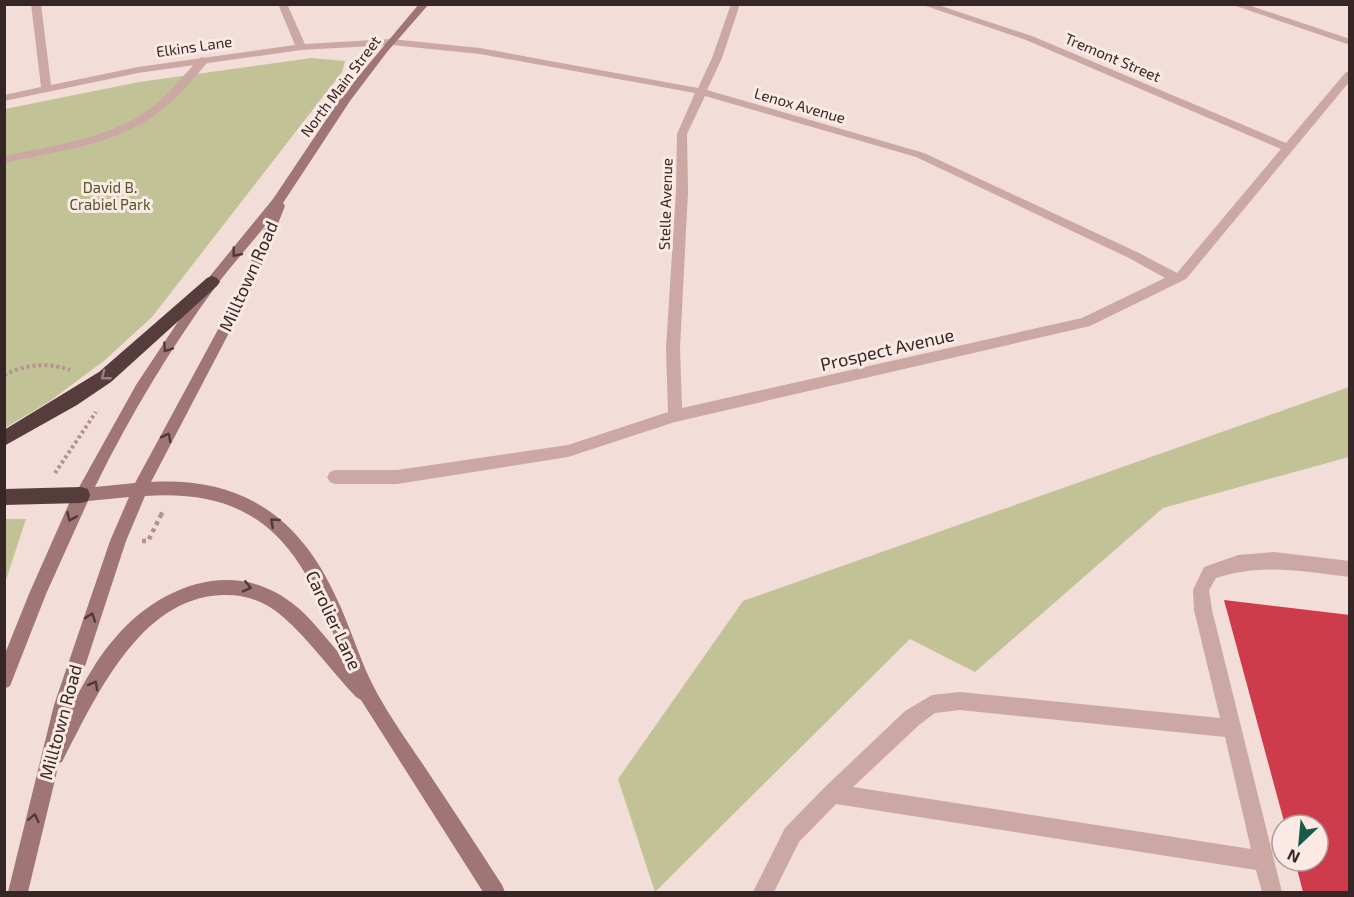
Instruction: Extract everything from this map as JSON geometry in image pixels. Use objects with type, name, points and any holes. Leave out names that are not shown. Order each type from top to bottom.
[{"type":"highway","points":[[4,439],[62,406],[105,377],[212,282]]},
{"type":"highway","points":[[4,497],[81,495]]},
{"type":"street","points":[[36,4],[46,88]]},
{"type":"street","points":[[282,4],[301,47]]},
{"type":"street","name":"North Main Street","points":[[286,190],[330,120],[391,42],[425,4]]},
{"type":"street","name":"Stelle Avenue","points":[[675,416],[673,348],[682,192],[682,134],[717,58],[736,4]]},
{"type":"street","name":"Tremont Street","points":[[924,4],[1029,38],[1288,148]]},
{"type":"street","points":[[1234,4],[1350,42]]},
{"type":"street","name":"Elkins Lane","points":[[4,98],[118,73],[205,59],[301,47],[391,42]]},
{"type":"street","name":"Lenox Avenue","points":[[391,42],[480,51],[701,92],[920,155],[1133,255],[1176,278]]},
{"type":"street","points":[[4,160],[85,140],[133,122],[160,106],[205,59]]},
{"type":"street","name":"Prospect Avenue","points":[[334,477],[398,477],[567,451],[675,416],[1085,322],[1180,276],[1350,74]]},
{"type":"street","name":"Milltown Road","points":[[4,680],[81,495],[132,404],[212,282],[286,190]]},
{"type":"street","name":"Milltown Road","points":[[18,892],[63,705],[110,563],[140,489],[247,287],[286,190]]},
{"type":"street","name":"Carolier Lane","points":[[81,495],[140,489],[208,490],[242,502],[269,517],[292,541],[322,586],[371,701],[495,892]]},
{"type":"street","points":[[1272,892],[1203,610],[1201,590],[1210,572],[1238,563],[1274,560],[1350,569]]},
{"type":"street","points":[[45,773],[104,666],[120,646],[151,615],[180,596],[199,588],[239,585],[273,597],[287,609],[371,701]]},
{"type":"street","points":[[763,892],[792,835],[912,718],[932,704],[960,701],[1232,728]]},
{"type":"street","points":[[832,794],[1264,861]]},
{"type":"path","points":[[4,375],[13,370],[36,364],[57,365],[72,371]]},
{"type":"path","points":[[53,476],[103,403]]},
{"type":"path","points":[[142,540],[148,541],[165,507]]},
{"type":"green space","name":"David B. Crabiel Park","points":[[311,58],[345,61],[342,72],[152,317],[105,360],[50,401],[5,428],[5,109],[139,82]]},
{"type":"green space","points":[[1349,387],[1349,457],[1163,508],[975,672],[910,639],[655,892],[618,779],[743,601]]},
{"type":"green space","points":[[4,519],[26,519],[5,583]]},
{"type":"building","points":[[1224,600],[1350,615],[1350,892],[1303,892],[1298,873],[1330,873],[1330,813],[1282,813]]}]
